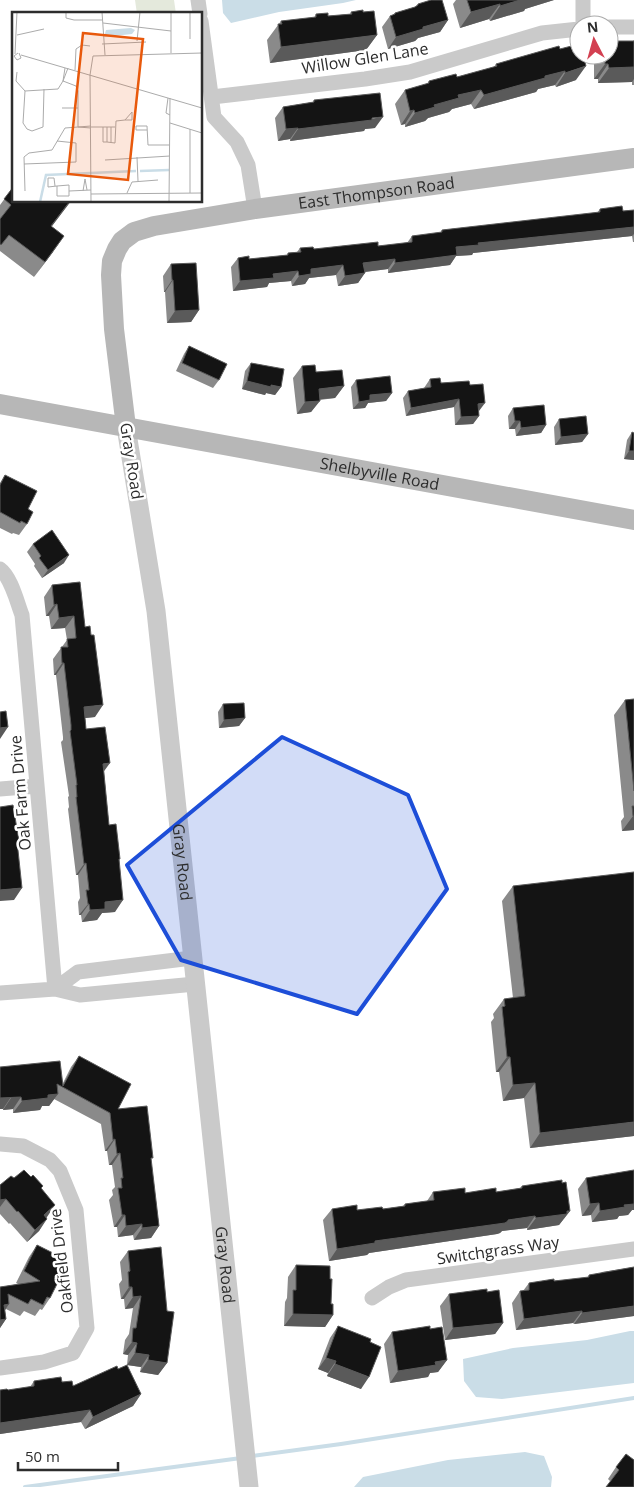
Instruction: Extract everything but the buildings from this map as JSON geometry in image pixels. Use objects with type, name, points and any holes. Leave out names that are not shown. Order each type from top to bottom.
[{"type":"main road","name":"East Thompson Road","points":[[122,241],[134,232],[154,226],[256,209],[634,158]]},
{"type":"main road","name":"Gray Road","points":[[122,241],[112,261],[111,275],[114,329],[126,427]]},
{"type":"main road","points":[[0,404],[126,427]]},
{"type":"main road","name":"Shelbyville Road","points":[[126,427],[634,520]]},
{"type":"street","points":[[583,0],[583,15]]},
{"type":"street","points":[[619,27],[634,27]]},
{"type":"street","points":[[202,28],[214,117],[237,142],[248,165],[256,209]]},
{"type":"street","name":"Willow Glen Lane","points":[[212,97],[410,72],[542,33],[569,30]]},
{"type":"street","name":"Gray Road","points":[[126,427],[156,611],[248,1487]]},
{"type":"street","name":"Oak Farm Drive","points":[[0,569],[9,580],[22,615],[55,989]]},
{"type":"street","points":[[0,789],[37,786]]},
{"type":"street","points":[[55,989],[78,972],[192,958]]},
{"type":"street","points":[[0,993],[55,989],[80,995],[195,984]]},
{"type":"street","name":"Oakfield Drive","points":[[0,1144],[23,1146],[50,1160],[60,1171],[76,1210],[87,1328],[73,1353],[44,1362],[0,1368]]},
{"type":"street","name":"Switchgrass Way","points":[[372,1298],[388,1287],[406,1280],[634,1249]]},
{"type":"highlighted area","points":[[282,737],[408,795],[447,889],[357,1014],[181,960],[127,865]]},
{"type":"shaded area","points":[[135,0],[174,0],[176,12],[137,12]]},
{"type":"water","points":[[222,0],[356,0],[279,12],[231,23],[223,13]]},
{"type":"water","points":[[634,1331],[634,1383],[502,1399],[476,1397],[464,1381],[463,1359],[513,1348],[587,1340]]},
{"type":"water","points":[[525,1452],[544,1456],[552,1477],[551,1487],[354,1487],[363,1477],[448,1460]]},
{"type":"waterway","points":[[252,1456],[634,1398]]},
{"type":"waterway","points":[[25,1487],[241,1458]]}]
